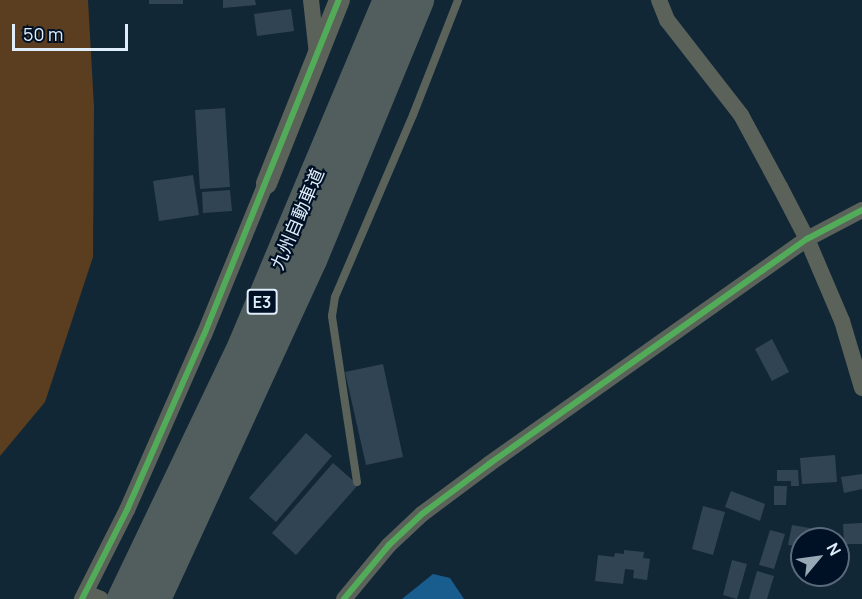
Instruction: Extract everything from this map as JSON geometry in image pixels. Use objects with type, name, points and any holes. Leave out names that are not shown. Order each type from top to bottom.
[{"type":"highway","name":"九州自動車道","points":[[98,597],[244,345],[389,0]]},
{"type":"highway","name":"九州自動車道","points":[[155,599],[311,260],[418,0]]},
{"type":"street","points":[[311,0],[317,54]]},
{"type":"street","points":[[98,597],[339,0]]},
{"type":"street","points":[[659,0],[667,20],[741,116],[807,239],[842,321],[862,388]]},
{"type":"street","points":[[344,599],[389,545],[422,514],[807,239],[862,210]]},
{"type":"lane","points":[[357,482],[332,316],[335,297],[413,115],[458,0]]},
{"type":"shaded area","points":[[0,0],[88,0],[94,107],[93,257],[45,402],[0,456]]},
{"type":"water","points":[[433,574],[450,578],[464,599],[402,599]]},
{"type":"building","points":[[149,0],[183,0],[183,4],[149,4]]},
{"type":"building","points":[[223,0],[255,0],[256,5],[223,8]]},
{"type":"building","points":[[291,9],[294,31],[257,36],[254,14]]},
{"type":"building","points":[[225,108],[230,187],[200,189],[195,110]]},
{"type":"building","points":[[193,175],[199,215],[159,221],[153,181]]},
{"type":"building","points":[[230,190],[232,211],[203,213],[202,192]]},
{"type":"building","points":[[772,339],[789,372],[772,381],[755,349]]},
{"type":"building","points":[[383,364],[403,457],[366,465],[345,372]]},
{"type":"building","points":[[306,433],[332,456],[276,522],[249,498]]},
{"type":"building","points":[[835,455],[837,482],[802,484],[800,458]]},
{"type":"building","points":[[333,463],[358,485],[296,555],[272,533]]},
{"type":"building","points":[[777,470],[798,470],[799,486],[791,486],[791,481],[777,481]]},
{"type":"building","points":[[862,474],[862,489],[844,493],[841,477]]},
{"type":"building","points":[[774,486],[787,486],[786,505],[774,505]]},
{"type":"building","points":[[731,491],[765,504],[760,521],[725,507]]},
{"type":"building","points":[[703,506],[725,512],[713,555],[692,549]]},
{"type":"building","points":[[862,523],[862,544],[850,544],[850,527],[843,527],[843,524]]},
{"type":"building","points":[[770,530],[785,534],[774,569],[759,565]]},
{"type":"building","points":[[624,550],[644,552],[643,558],[650,559],[647,580],[633,578],[634,570],[625,569],[623,584],[595,581],[598,555],[614,557],[615,553],[624,554]]},
{"type":"building","points":[[732,560],[747,564],[737,599],[723,595]]},
{"type":"building","points":[[757,571],[774,576],[767,599],[749,599]]},
{"type":"cycle path","points":[[82,599],[127,510],[204,335],[339,0]]},
{"type":"cycle path","points":[[344,599],[389,545],[422,514],[807,239],[862,210]]}]
